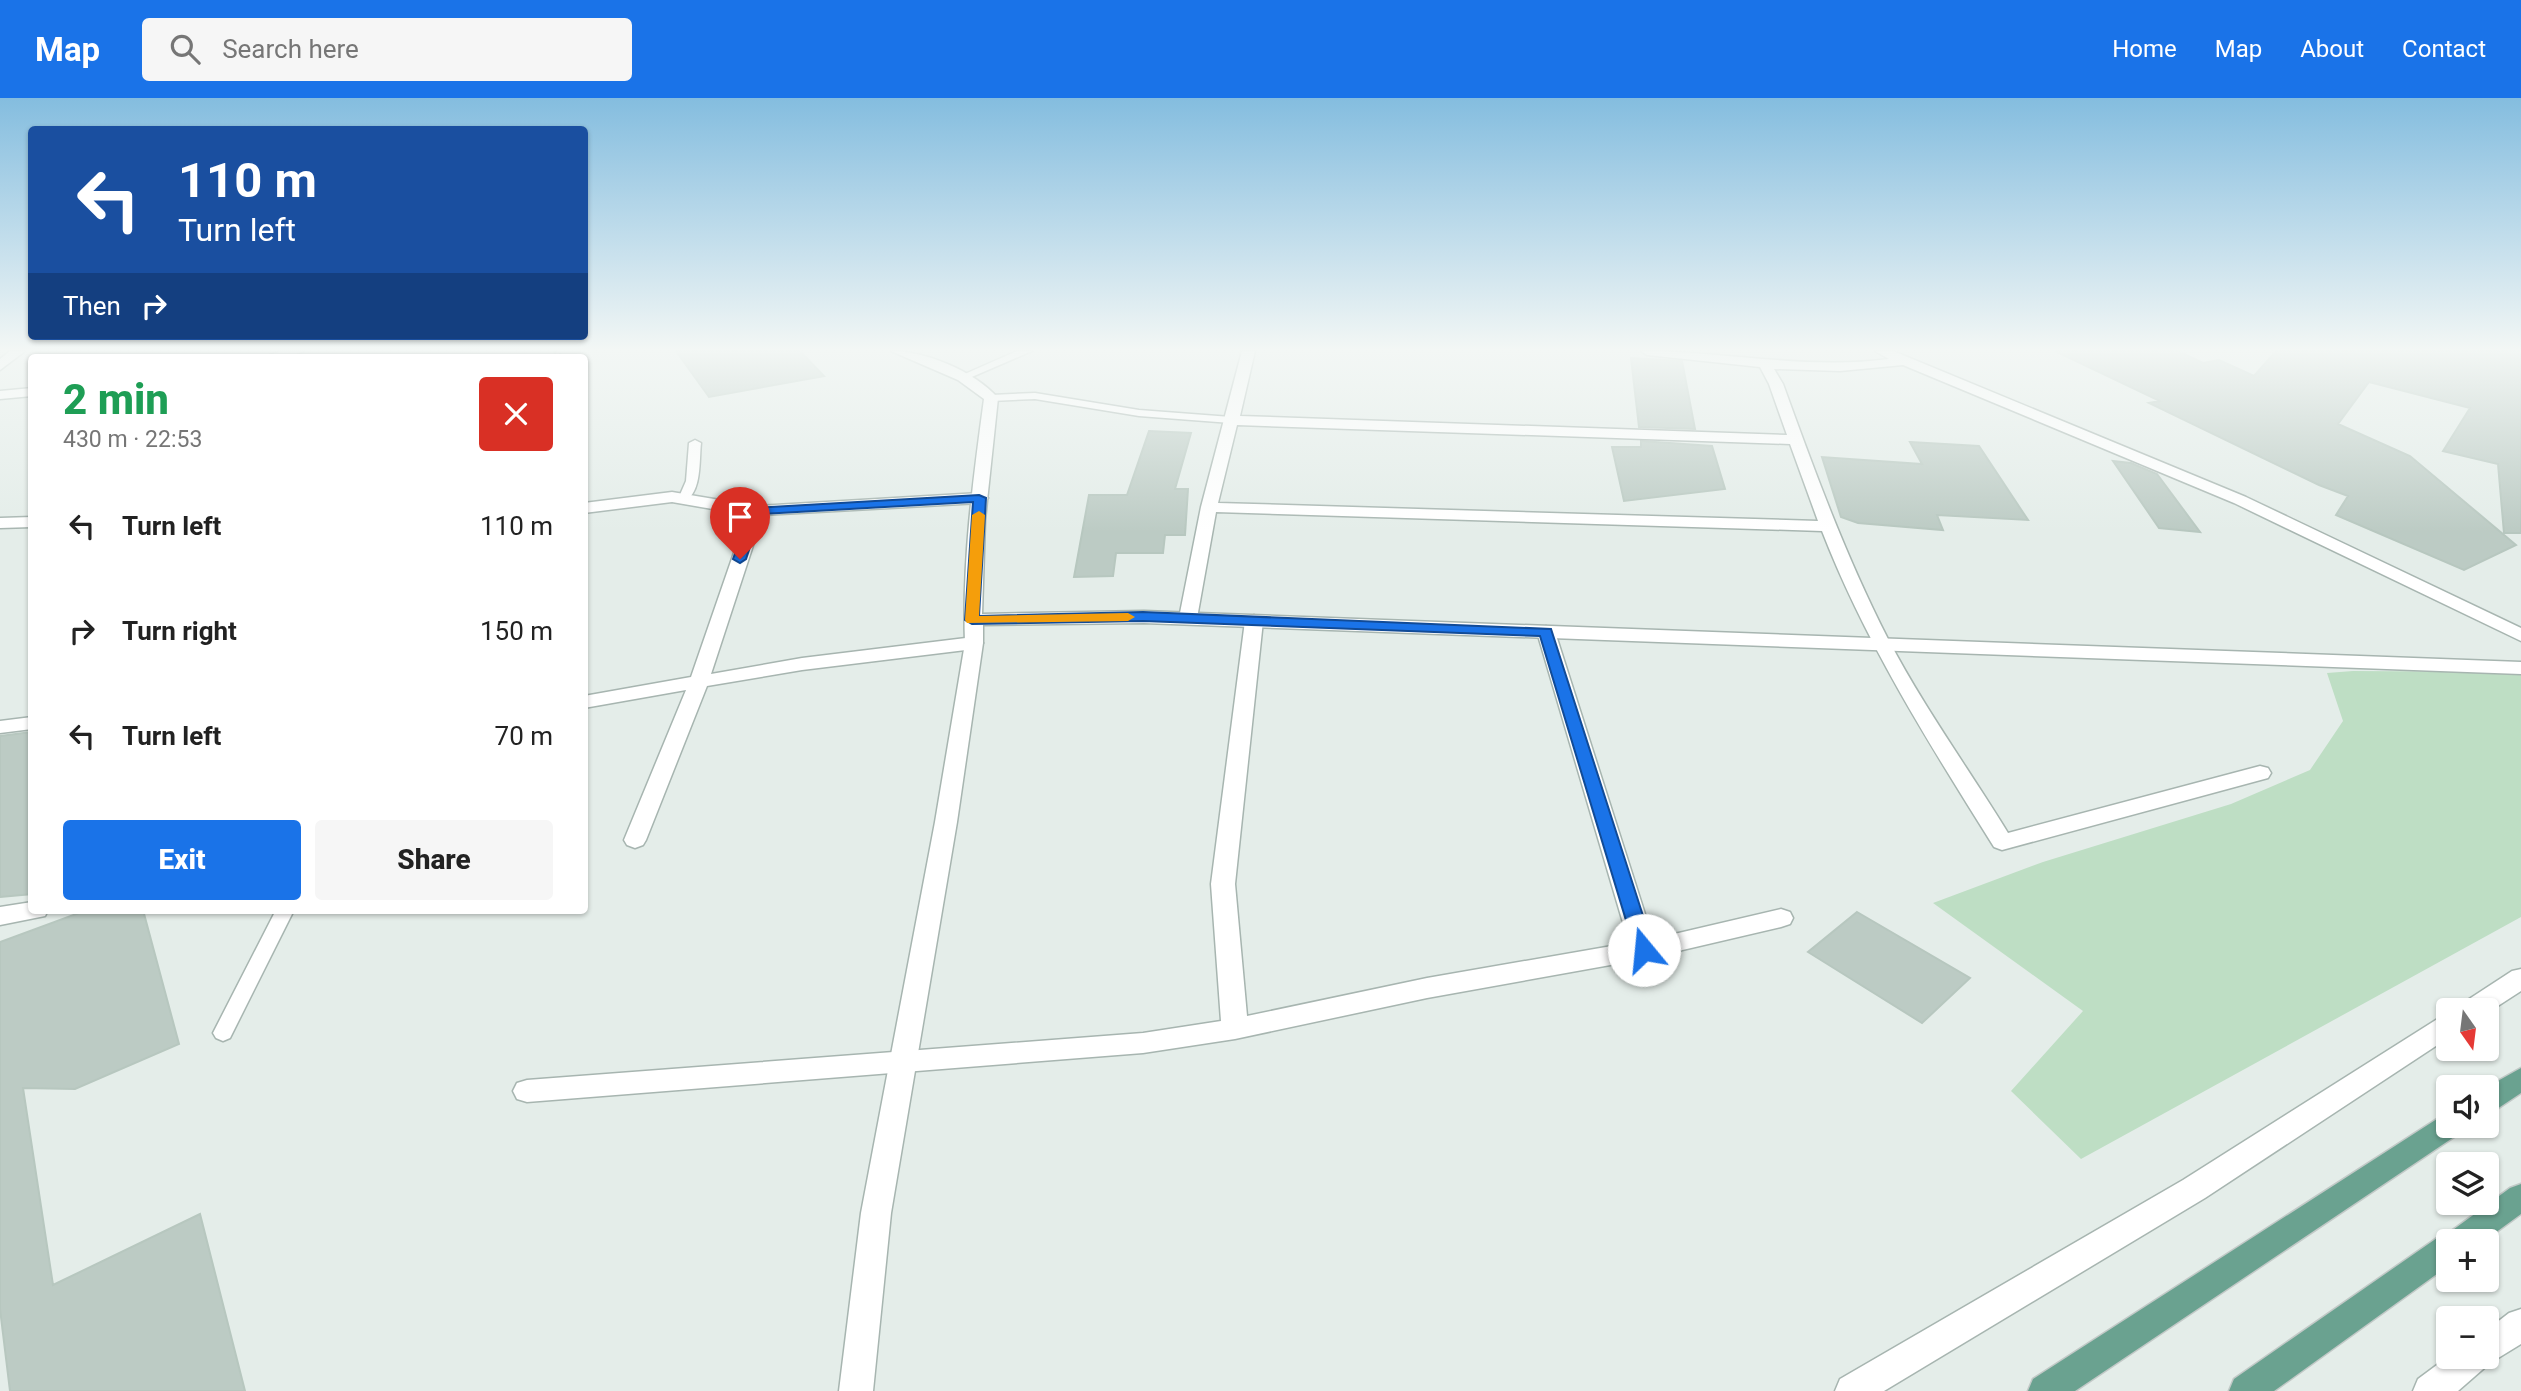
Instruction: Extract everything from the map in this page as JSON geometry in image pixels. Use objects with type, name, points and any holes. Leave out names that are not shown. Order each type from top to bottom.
[{"type":"main road","points":[[2499,1093],[2521,1079]]},
{"type":"main road","points":[[2045,1391],[2436,1134]]},
{"type":"main road","points":[[2476,1229],[2521,1197]]},
{"type":"main road","points":[[2246,1391],[2436,1256]]},
{"type":"street","points":[[856,1391],[876,1213],[946,822],[974,643],[972,620],[979,498],[989,411]]},
{"type":"street","points":[[1188,618],[1209,507],[1233,411]]},
{"type":"street","points":[[1786,411],[1826,526],[1881,644],[2002,842],[2260,773]]},
{"type":"street","points":[[2026,411],[2240,500],[2521,635]]},
{"type":"street","points":[[1231,420],[1796,440]]},
{"type":"street","points":[[588,508],[685,497],[726,508],[756,511],[979,498]]},
{"type":"street","points":[[1209,507],[1826,526]]},
{"type":"street","points":[[635,841],[699,682],[756,511]]},
{"type":"street","points":[[0,523],[26,522]]},
{"type":"street","points":[[0,538],[26,522]]},
{"type":"street","points":[[972,620],[1188,618],[2521,668]]},
{"type":"street","points":[[1236,1029],[1223,884],[1254,621]]},
{"type":"street","points":[[1546,632],[1644,950]]},
{"type":"street","points":[[588,701],[802,664],[974,643]]},
{"type":"street","points":[[0,727],[28,724]]},
{"type":"street","points":[[0,916],[28,911]]},
{"type":"street","points":[[527,1091],[1143,1043],[1236,1029],[1427,988],[1644,950],[1781,918]]},
{"type":"street","points":[[2490,998],[2521,978]]},
{"type":"street","points":[[1852,1391],[2193,1189],[2436,1033]]},
{"type":"street","points":[[2499,1340],[2521,1324]]},
{"type":"street","points":[[2430,1391],[2460,1369]]},
{"type":"lane","points":[[1129,411],[1231,420]]},
{"type":"lane","points":[[685,497],[692,481],[695,443]]},
{"type":"lane","points":[[223,1033],[283,914]]},
{"type":"green space","points":[[2521,672],[2521,917],[2081,1159],[2011,1091],[2083,1011],[1933,903],[2043,862],[2231,804],[2310,770],[2343,721],[2327,673]]},
{"type":"building","points":[[1637,411],[1692,411],[1695,429],[1639,427]]},
{"type":"building","points":[[2166,411],[2347,411],[2338,424],[2410,456],[2516,545],[2464,570],[2336,515],[2348,496],[2319,485]]},
{"type":"building","points":[[2468,411],[2521,411],[2521,533],[2504,533],[2498,464],[2443,451]]},
{"type":"building","points":[[1149,431],[1191,433],[1175,489],[1188,489],[1185,535],[1165,535],[1163,553],[1116,553],[1113,576],[1074,577],[1089,495],[1127,495]]},
{"type":"building","points":[[1641,441],[1712,446],[1725,489],[1624,501],[1612,447],[1641,447]]},
{"type":"building","points":[[1910,442],[1979,446],[2028,520],[1937,515],[1943,530],[1858,523],[1841,517],[1822,457],[1922,464]]},
{"type":"building","points":[[2113,461],[2131,463],[2157,474],[2200,532],[2159,528]]},
{"type":"building","points":[[28,732],[28,894],[0,897],[0,736]]},
{"type":"building","points":[[1857,912],[1970,978],[1922,1023],[1808,952]]},
{"type":"building","points":[[76,914],[144,914],[179,1044],[75,1089],[23,1088],[53,1285],[200,1214],[245,1391],[10,1391],[0,1309],[0,942]]},
{"type":"slow traffic","points":[[979,515],[972,620],[1128,617]]},
{"type":"route","points":[[740,559],[756,511],[979,498],[972,620],[1143,617],[1546,632],[1644,950]]}]
